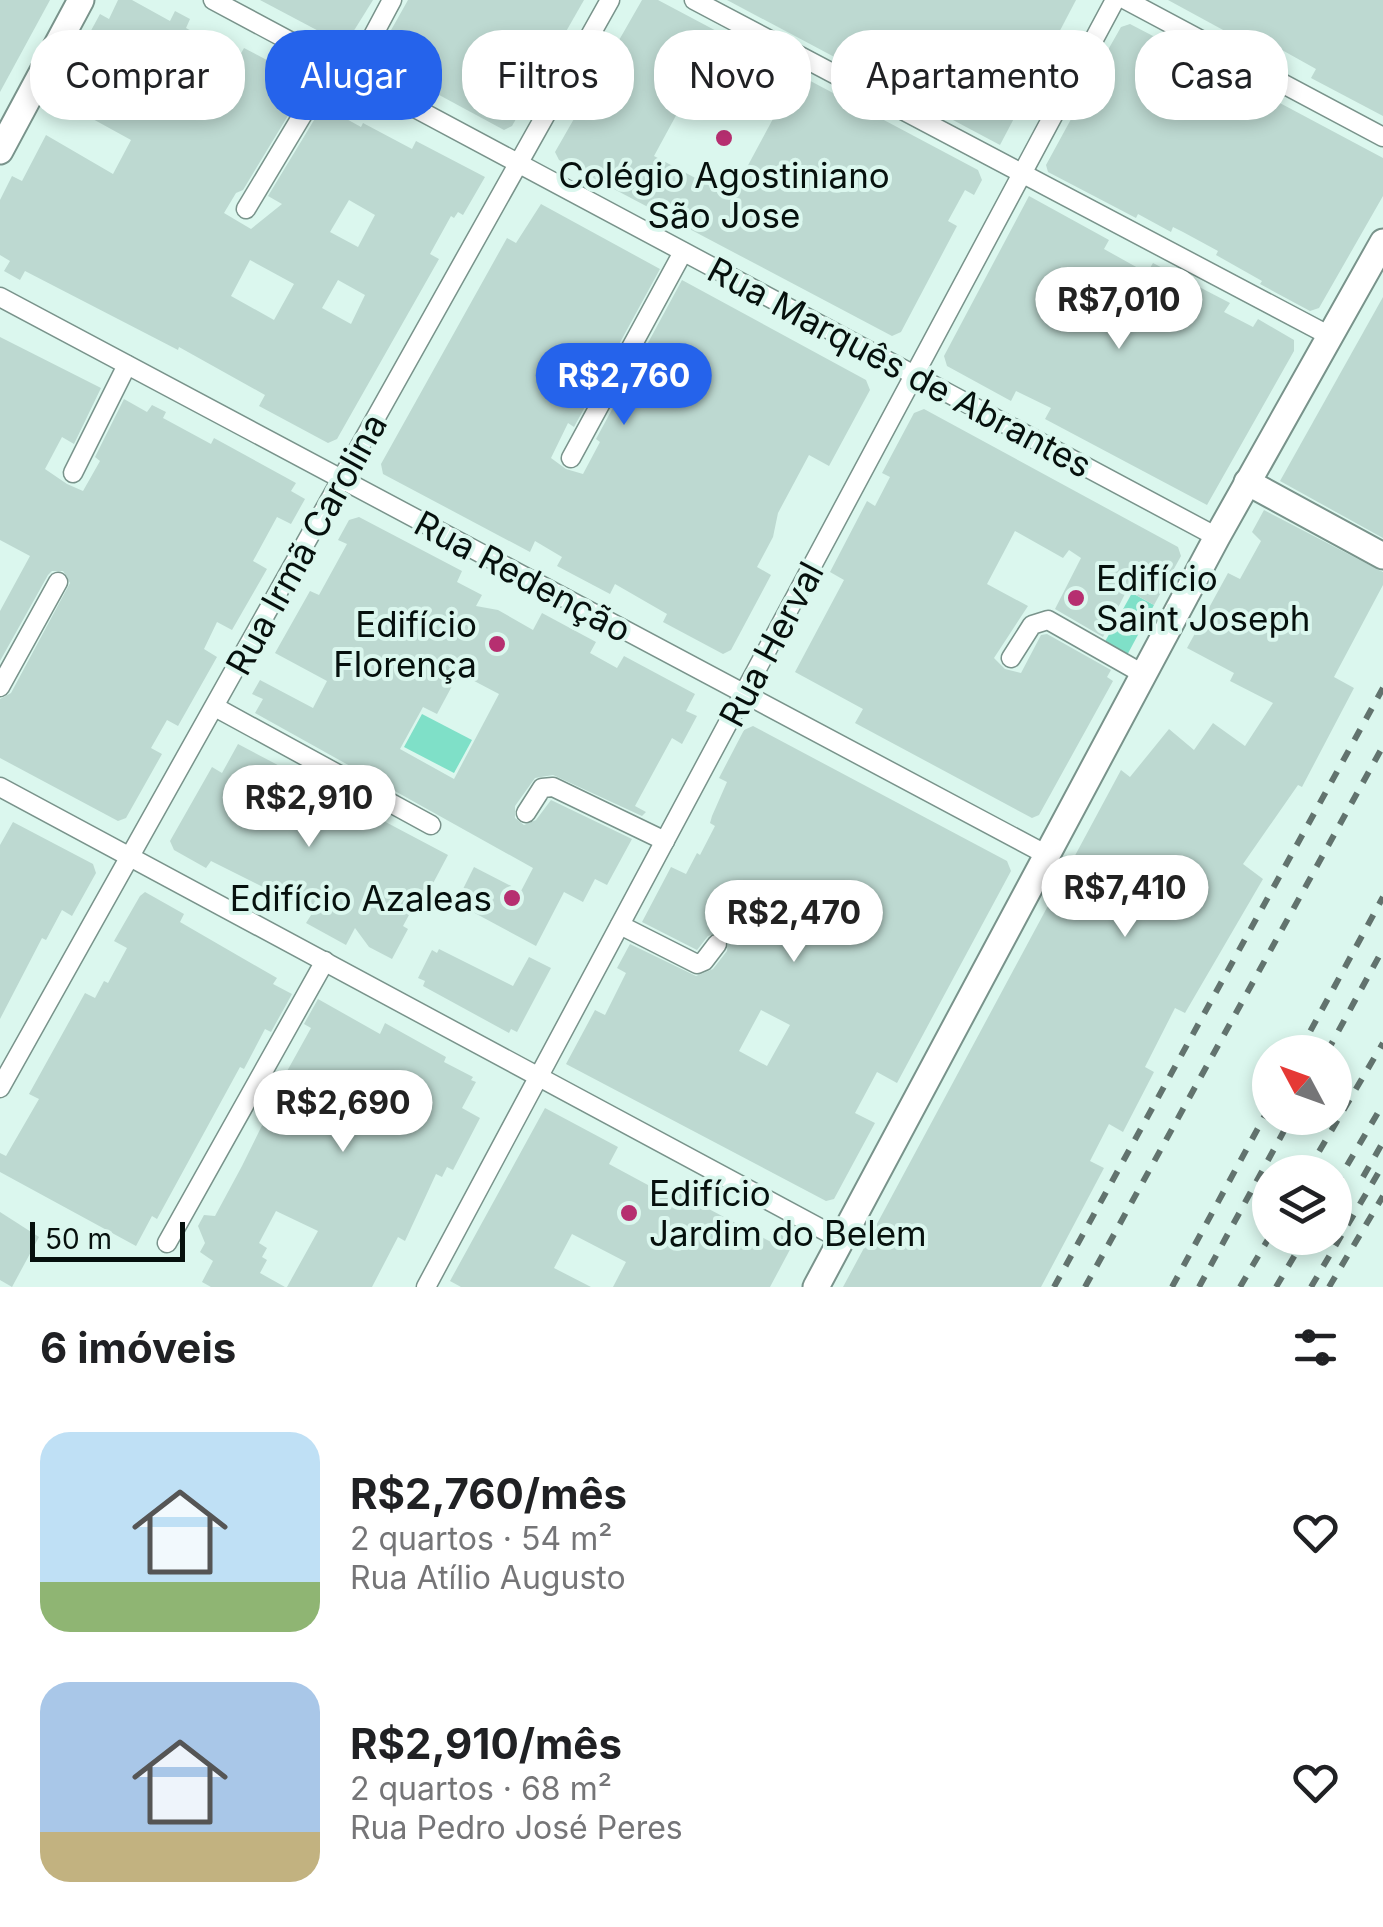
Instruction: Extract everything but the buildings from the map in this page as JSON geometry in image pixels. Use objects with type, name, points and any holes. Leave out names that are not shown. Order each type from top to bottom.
[{"type":"street","points":[[0,151],[82,0]]},
{"type":"street","name":"Rua Marquês de Abrantes","points":[[212,0],[269,30]]},
{"type":"street","points":[[376,30],[392,0]]},
{"type":"street","name":"Rua Irmã Carolina","points":[[0,1088],[8,1055],[130,857],[610,0]]},
{"type":"street","points":[[694,0],[1330,336]]},
{"type":"street","name":"Rua Herval","points":[[426,1287],[1114,0]]},
{"type":"street","points":[[1126,0],[1383,136]]},
{"type":"street","points":[[246,210],[300,120]]},
{"type":"street","name":"Rua Marquês de Abrantes","points":[[437,120],[1217,536]]},
{"type":"street","points":[[816,1287],[1217,536],[1250,491],[1383,242]]},
{"type":"street","points":[[570,458],[683,252]]},
{"type":"street","name":"Rua Redenção","points":[[0,297],[1047,855]]},
{"type":"street","points":[[72,473],[127,365]]},
{"type":"street","points":[[1250,491],[1383,556]]},
{"type":"street","points":[[0,686],[58,582]]},
{"type":"street","points":[[1011,658],[1032,624],[1048,620],[1143,674]]},
{"type":"street","points":[[215,707],[432,824]]},
{"type":"street","points":[[526,814],[542,788],[552,786],[666,841]]},
{"type":"street","points":[[0,788],[842,1240]]},
{"type":"street","points":[[620,925],[697,964],[717,944]]},
{"type":"street","points":[[167,1243],[325,961]]},
{"type":"green space","points":[[1132,593],[1154,605],[1125,659],[1102,647]]},
{"type":"green space","points":[[422,714],[472,740],[454,773],[404,747]]},
{"type":"railway","points":[[1054,1287],[1383,688]]},
{"type":"railway","points":[[1085,1287],[1383,746]]},
{"type":"railway","points":[[1308,1035],[1383,897]]},
{"type":"railway","points":[[1336,1035],[1383,949]]},
{"type":"railway","points":[[1317,1155],[1383,1043]]},
{"type":"railway","points":[[1352,1157],[1383,1104]]},
{"type":"railway","points":[[1172,1287],[1254,1135]]},
{"type":"railway","points":[[1199,1287],[1282,1135]]},
{"type":"railway","points":[[1363,1177],[1383,1142]]},
{"type":"railway","points":[[1311,1287],[1383,1165]]},
{"type":"railway","points":[[1329,1287],[1383,1196]]},
{"type":"railway","points":[[1240,1287],[1259,1255]]},
{"type":"railway","points":[[1276,1287],[1295,1255]]},
{"type":"place","name":"Colégio Agostiniano São Jose","points":[[724,138]]},
{"type":"place","name":"Edifício Saint Joseph","points":[[1076,598]]},
{"type":"place","name":"Edifício Florença","points":[[497,644]]},
{"type":"place","name":"Edifício Azaleas","points":[[512,898]]},
{"type":"place","name":"Edifício Jardim do Belem","points":[[629,1213]]}]
